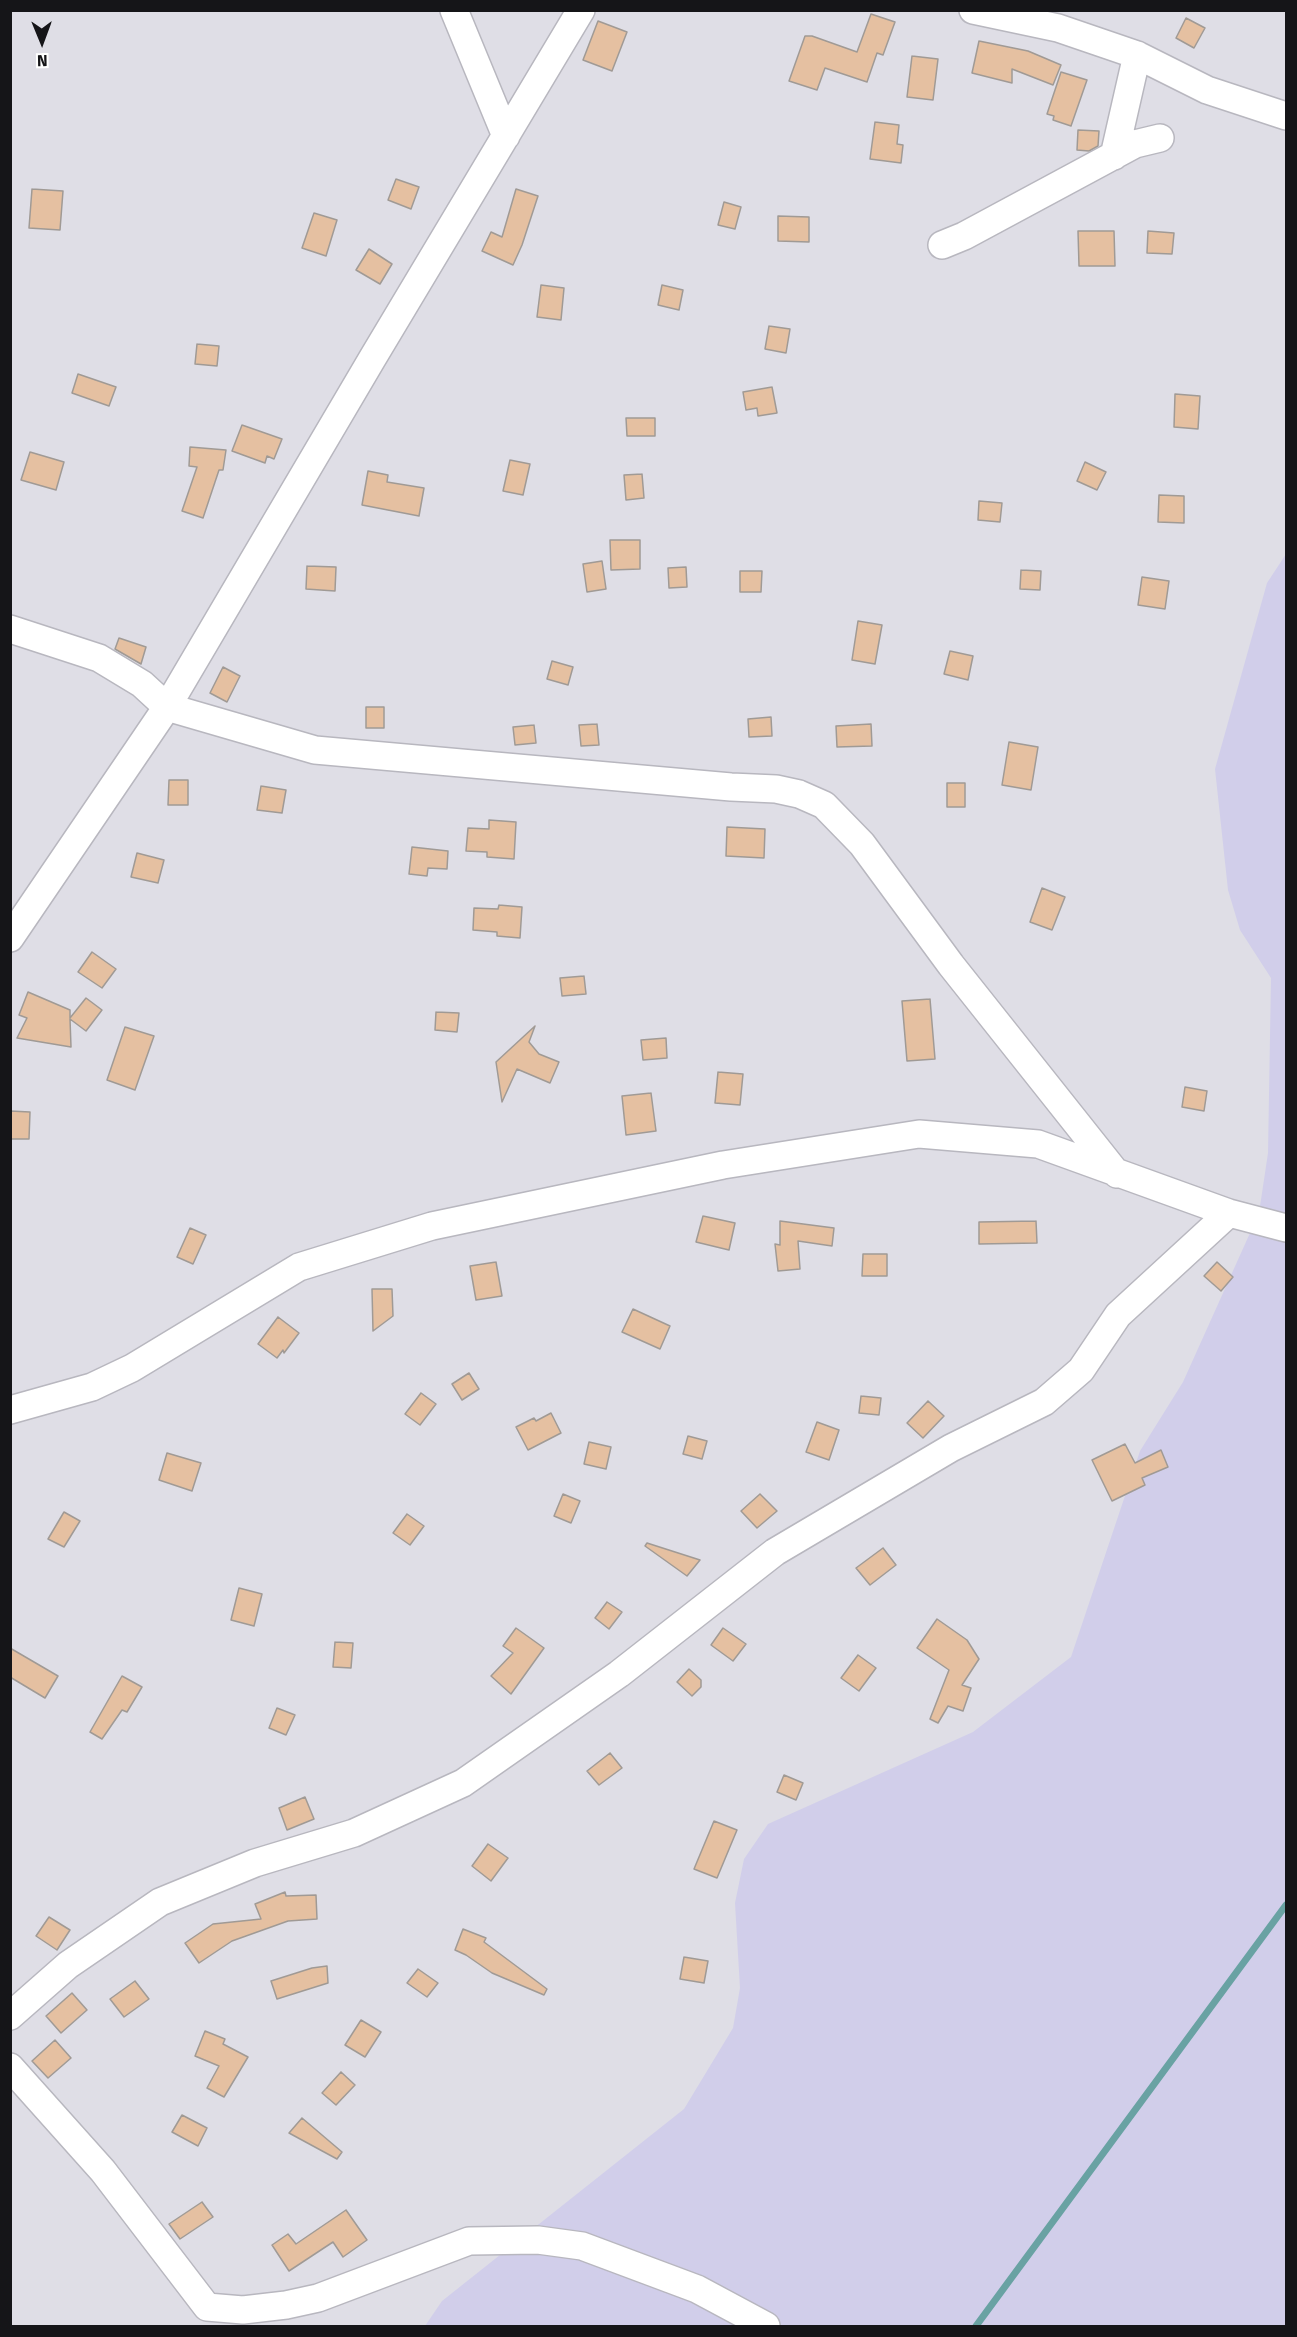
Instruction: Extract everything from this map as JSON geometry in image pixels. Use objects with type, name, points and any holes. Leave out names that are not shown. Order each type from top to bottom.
[{"type":"street","points":[[454,10],[506,136]]},
{"type":"street","points":[[10,938],[167,707],[581,10]]},
{"type":"street","points":[[973,10],[1061,20],[1207,90],[1287,116]]},
{"type":"street","points":[[1114,156],[1137,55]]},
{"type":"street","points":[[942,245],[964,236],[1135,144],[1160,138]]},
{"type":"street","points":[[10,629],[99,658],[142,684],[167,707],[315,750],[731,788],[776,789],[799,794],[824,805],[862,844],[951,965],[1118,1174]]},
{"type":"street","points":[[10,1410],[92,1387],[132,1368],[299,1267],[432,1226],[723,1165],[919,1134],[1038,1144],[1229,1213],[1287,1228]]},
{"type":"street","points":[[10,2016],[68,1965],[160,1902],[255,1863],[354,1833],[463,1783],[618,1674],[775,1552],[951,1448],[1044,1402],[1081,1370],[1118,1315],[1229,1213]]},
{"type":"street","points":[[10,2067],[103,2171],[207,2307],[243,2310],[286,2306],[318,2298],[469,2241],[538,2240],[582,2246],[697,2289],[766,2326]]},
{"type":"shaded area","points":[[1286,554],[1286,2326],[425,2326],[442,2301],[684,2109],[733,2028],[740,1988],[735,1903],[744,1859],[768,1824],[973,1732],[1071,1657],[1140,1451],[1183,1382],[1259,1213],[1268,1153],[1271,978],[1240,930],[1228,890],[1215,769],[1267,583]]},
{"type":"building","points":[[871,14],[895,22],[883,55],[877,53],[867,82],[825,68],[817,90],[789,81],[805,36],[812,36],[857,52]]},
{"type":"building","points":[[1186,18],[1205,28],[1194,48],[1176,38]]},
{"type":"building","points":[[598,21],[627,32],[612,71],[583,60]]},
{"type":"building","points":[[979,41],[1028,51],[1061,65],[1053,85],[1012,69],[1012,83],[972,73]]},
{"type":"building","points":[[912,56],[938,59],[933,100],[907,97]]},
{"type":"building","points":[[1061,72],[1087,80],[1071,126],[1053,120],[1054,116],[1047,114]]},
{"type":"building","points":[[875,122],[899,125],[897,144],[903,145],[901,163],[870,159]]},
{"type":"building","points":[[1078,130],[1099,131],[1098,146],[1089,151],[1077,150]]},
{"type":"building","points":[[396,179],[419,187],[411,209],[388,200]]},
{"type":"building","points":[[32,189],[63,191],[60,230],[29,228]]},
{"type":"building","points":[[516,189],[538,196],[513,265],[482,251],[491,232],[502,237]]},
{"type":"building","points":[[724,202],[741,207],[735,229],[718,225]]},
{"type":"building","points":[[314,213],[337,220],[326,256],[302,248]]},
{"type":"building","points":[[778,216],[809,217],[809,242],[778,241]]},
{"type":"building","points":[[1078,231],[1114,231],[1115,266],[1079,266]]},
{"type":"building","points":[[1148,231],[1174,233],[1172,254],[1147,253]]},
{"type":"building","points":[[369,249],[392,264],[380,284],[356,270]]},
{"type":"building","points":[[541,285],[564,288],[561,320],[537,317]]},
{"type":"building","points":[[662,285],[683,290],[679,310],[658,305]]},
{"type":"building","points":[[769,326],[790,329],[786,353],[765,349]]},
{"type":"building","points":[[197,344],[219,346],[217,366],[195,364]]},
{"type":"building","points":[[78,374],[116,387],[109,406],[72,393]]},
{"type":"building","points":[[772,387],[777,413],[758,416],[757,408],[746,410],[743,392]]},
{"type":"building","points":[[1175,394],[1200,396],[1198,429],[1174,427]]},
{"type":"building","points":[[626,418],[655,418],[655,436],[627,436]]},
{"type":"building","points":[[242,425],[282,439],[274,459],[267,456],[265,463],[232,451]]},
{"type":"building","points":[[190,447],[226,450],[223,470],[219,470],[203,518],[182,511],[197,467],[189,466]]},
{"type":"building","points":[[30,452],[64,462],[56,490],[21,480]]},
{"type":"building","points":[[510,460],[530,464],[523,495],[503,491]]},
{"type":"building","points":[[1085,462],[1106,472],[1097,490],[1077,481]]},
{"type":"building","points":[[368,471],[388,475],[387,482],[424,488],[419,516],[362,505]]},
{"type":"building","points":[[642,474],[644,498],[626,500],[624,475]]},
{"type":"building","points":[[1159,495],[1184,496],[1184,523],[1158,522]]},
{"type":"building","points":[[979,501],[1002,503],[1000,522],[978,520]]},
{"type":"building","points":[[610,540],[640,540],[640,569],[611,570]]},
{"type":"building","points":[[602,561],[606,589],[587,592],[583,564]]},
{"type":"building","points":[[307,566],[336,567],[335,591],[306,589]]},
{"type":"building","points":[[686,567],[687,587],[669,588],[668,568]]},
{"type":"building","points":[[1021,570],[1041,571],[1040,590],[1020,589]]},
{"type":"building","points":[[740,571],[762,571],[761,592],[740,592]]},
{"type":"building","points":[[1142,577],[1169,581],[1165,609],[1138,605]]},
{"type":"building","points":[[858,621],[882,625],[875,664],[852,660]]},
{"type":"building","points":[[119,638],[146,647],[141,664],[115,649]]},
{"type":"building","points":[[950,651],[973,656],[968,680],[944,674]]},
{"type":"building","points":[[552,661],[573,667],[568,685],[547,679]]},
{"type":"building","points":[[223,667],[240,676],[227,702],[210,693]]},
{"type":"building","points":[[366,707],[384,707],[384,728],[366,728]]},
{"type":"building","points":[[771,717],[772,736],[749,737],[748,719]]},
{"type":"building","points":[[597,724],[599,745],[581,746],[579,725]]},
{"type":"building","points":[[871,724],[872,746],[837,747],[836,726]]},
{"type":"building","points":[[534,725],[536,743],[515,745],[513,727]]},
{"type":"building","points":[[1009,742],[1038,747],[1031,790],[1002,785]]},
{"type":"building","points":[[169,780],[188,780],[188,805],[168,805]]},
{"type":"building","points":[[947,783],[965,783],[965,807],[947,807]]},
{"type":"building","points":[[261,786],[286,790],[282,813],[257,810]]},
{"type":"building","points":[[489,820],[516,822],[514,859],[487,857],[487,852],[466,851],[468,828],[489,829]]},
{"type":"building","points":[[727,827],[765,829],[764,858],[726,856]]},
{"type":"building","points":[[412,847],[448,851],[447,869],[428,868],[427,876],[409,874]]},
{"type":"building","points":[[137,853],[164,860],[158,883],[131,877]]},
{"type":"building","points":[[1042,888],[1065,897],[1052,930],[1030,922]]},
{"type":"building","points":[[499,905],[522,907],[520,938],[497,936],[497,932],[473,930],[474,908],[498,909]]},
{"type":"building","points":[[92,952],[116,969],[102,988],[78,972]]},
{"type":"building","points":[[584,976],[586,994],[562,996],[560,978]]},
{"type":"building","points":[[28,992],[70,1010],[70,1018],[86,998],[102,1010],[86,1031],[70,1019],[71,1047],[17,1038],[27,1018],[19,1015]]},
{"type":"building","points":[[930,999],[935,1059],[907,1061],[902,1001]]},
{"type":"building","points":[[436,1012],[459,1013],[457,1032],[435,1030]]},
{"type":"building","points":[[535,1026],[529,1042],[539,1054],[559,1062],[550,1083],[517,1069],[502,1102],[496,1062]]},
{"type":"building","points":[[125,1027],[154,1036],[135,1090],[107,1080]]},
{"type":"building","points":[[666,1038],[667,1058],[643,1060],[641,1040]]},
{"type":"building","points":[[718,1072],[743,1074],[740,1105],[715,1103]]},
{"type":"building","points":[[1185,1087],[1207,1091],[1204,1111],[1182,1107]]},
{"type":"building","points":[[651,1093],[656,1131],[626,1135],[622,1096]]},
{"type":"building","points":[[10,1111],[30,1112],[29,1139],[10,1139]]},
{"type":"building","points":[[703,1216],[735,1223],[729,1250],[696,1242]]},
{"type":"building","points":[[780,1221],[834,1228],[832,1246],[798,1241],[800,1269],[778,1271],[775,1244],[780,1245]]},
{"type":"building","points":[[1036,1221],[1037,1243],[979,1244],[979,1222]]},
{"type":"building","points":[[190,1228],[206,1235],[193,1264],[177,1257]]},
{"type":"building","points":[[863,1254],[887,1254],[887,1276],[862,1276]]},
{"type":"building","points":[[496,1262],[502,1296],[476,1300],[470,1266]]},
{"type":"building","points":[[1217,1262],[1233,1277],[1221,1291],[1204,1276]]},
{"type":"building","points":[[372,1289],[392,1289],[393,1316],[373,1331]]},
{"type":"building","points":[[633,1309],[670,1326],[660,1349],[622,1332]]},
{"type":"building","points":[[278,1317],[299,1333],[284,1353],[283,1350],[277,1358],[258,1344]]},
{"type":"building","points":[[469,1373],[479,1389],[462,1400],[452,1384]]},
{"type":"building","points":[[421,1393],[436,1404],[420,1425],[405,1414]]},
{"type":"building","points":[[861,1396],[881,1398],[879,1415],[859,1413]]},
{"type":"building","points":[[928,1401],[944,1416],[923,1438],[907,1423]]},
{"type":"building","points":[[551,1413],[561,1433],[528,1450],[516,1427],[534,1418],[536,1421]]},
{"type":"building","points":[[817,1422],[839,1430],[829,1460],[806,1452]]},
{"type":"building","points":[[688,1436],[707,1441],[702,1459],[683,1454]]},
{"type":"building","points":[[589,1442],[611,1447],[606,1469],[584,1464]]},
{"type":"building","points":[[1125,1444],[1135,1463],[1161,1450],[1168,1467],[1142,1478],[1145,1485],[1112,1501],[1092,1460]]},
{"type":"building","points":[[167,1453],[201,1463],[192,1491],[159,1480]]},
{"type":"building","points":[[563,1494],[580,1501],[571,1523],[554,1516]]},
{"type":"building","points":[[760,1494],[777,1511],[757,1528],[741,1511]]},
{"type":"building","points":[[64,1512],[80,1521],[64,1547],[48,1539]]},
{"type":"building","points":[[407,1514],[424,1526],[410,1545],[393,1533]]},
{"type":"building","points":[[647,1543],[700,1560],[687,1576],[645,1546]]},
{"type":"building","points":[[883,1548],[896,1565],[870,1585],[856,1568]]},
{"type":"building","points":[[239,1588],[262,1594],[254,1626],[231,1620]]},
{"type":"building","points":[[607,1602],[622,1612],[609,1629],[595,1618]]},
{"type":"building","points":[[937,1619],[967,1640],[979,1659],[962,1685],[971,1688],[963,1711],[948,1706],[938,1723],[930,1719],[949,1670],[917,1648]]},
{"type":"building","points":[[516,1628],[544,1648],[511,1694],[491,1676],[513,1653],[503,1646]]},
{"type":"building","points":[[723,1628],[746,1644],[733,1661],[711,1645]]},
{"type":"building","points":[[335,1642],[353,1643],[351,1668],[333,1667]]},
{"type":"building","points":[[10,1648],[58,1676],[45,1698],[10,1677]]},
{"type":"building","points":[[858,1655],[876,1668],[859,1691],[841,1678]]},
{"type":"building","points":[[689,1669],[701,1680],[701,1687],[692,1696],[677,1682]]},
{"type":"building","points":[[122,1676],[142,1687],[127,1712],[122,1710],[102,1739],[90,1732]]},
{"type":"building","points":[[277,1708],[295,1715],[286,1735],[269,1728]]},
{"type":"building","points":[[610,1753],[622,1768],[599,1785],[587,1771]]},
{"type":"building","points":[[784,1775],[803,1783],[796,1800],[777,1792]]},
{"type":"building","points":[[305,1797],[314,1819],[287,1830],[279,1808]]},
{"type":"building","points":[[714,1821],[737,1830],[717,1878],[694,1869]]},
{"type":"building","points":[[488,1844],[508,1858],[491,1881],[472,1866]]},
{"type":"building","points":[[285,1892],[286,1896],[316,1895],[317,1919],[288,1921],[232,1941],[199,1963],[185,1943],[213,1924],[261,1919],[255,1904]]},
{"type":"building","points":[[49,1917],[70,1930],[57,1950],[36,1936]]},
{"type":"building","points":[[463,1929],[486,1938],[484,1942],[547,1989],[544,1995],[492,1973],[455,1950]]},
{"type":"building","points":[[684,1957],[708,1961],[704,1983],[680,1979]]},
{"type":"building","points":[[327,1966],[328,1983],[277,1999],[271,1981],[312,1968]]},
{"type":"building","points":[[418,1969],[438,1983],[427,1997],[407,1983]]},
{"type":"building","points":[[135,1981],[149,1999],[124,2017],[110,1999]]},
{"type":"building","points":[[72,1993],[87,2010],[61,2033],[46,2016]]},
{"type":"building","points":[[361,2020],[381,2032],[365,2057],[345,2045]]},
{"type":"building","points":[[205,2031],[225,2039],[223,2044],[248,2057],[224,2097],[207,2088],[219,2066],[195,2056]]},
{"type":"building","points":[[55,2040],[71,2058],[48,2078],[32,2061]]},
{"type":"building","points":[[341,2072],[355,2085],[336,2105],[322,2093]]},
{"type":"building","points":[[182,2115],[207,2128],[198,2146],[172,2132]]},
{"type":"building","points":[[302,2118],[342,2152],[337,2159],[289,2133]]},
{"type":"building","points":[[202,2202],[213,2217],[180,2239],[169,2224]]},
{"type":"building","points":[[346,2210],[367,2240],[343,2257],[333,2242],[289,2271],[272,2245],[288,2234],[296,2244]]},
{"type":"waterway","points":[[976,2326],[1286,1905]]}]
